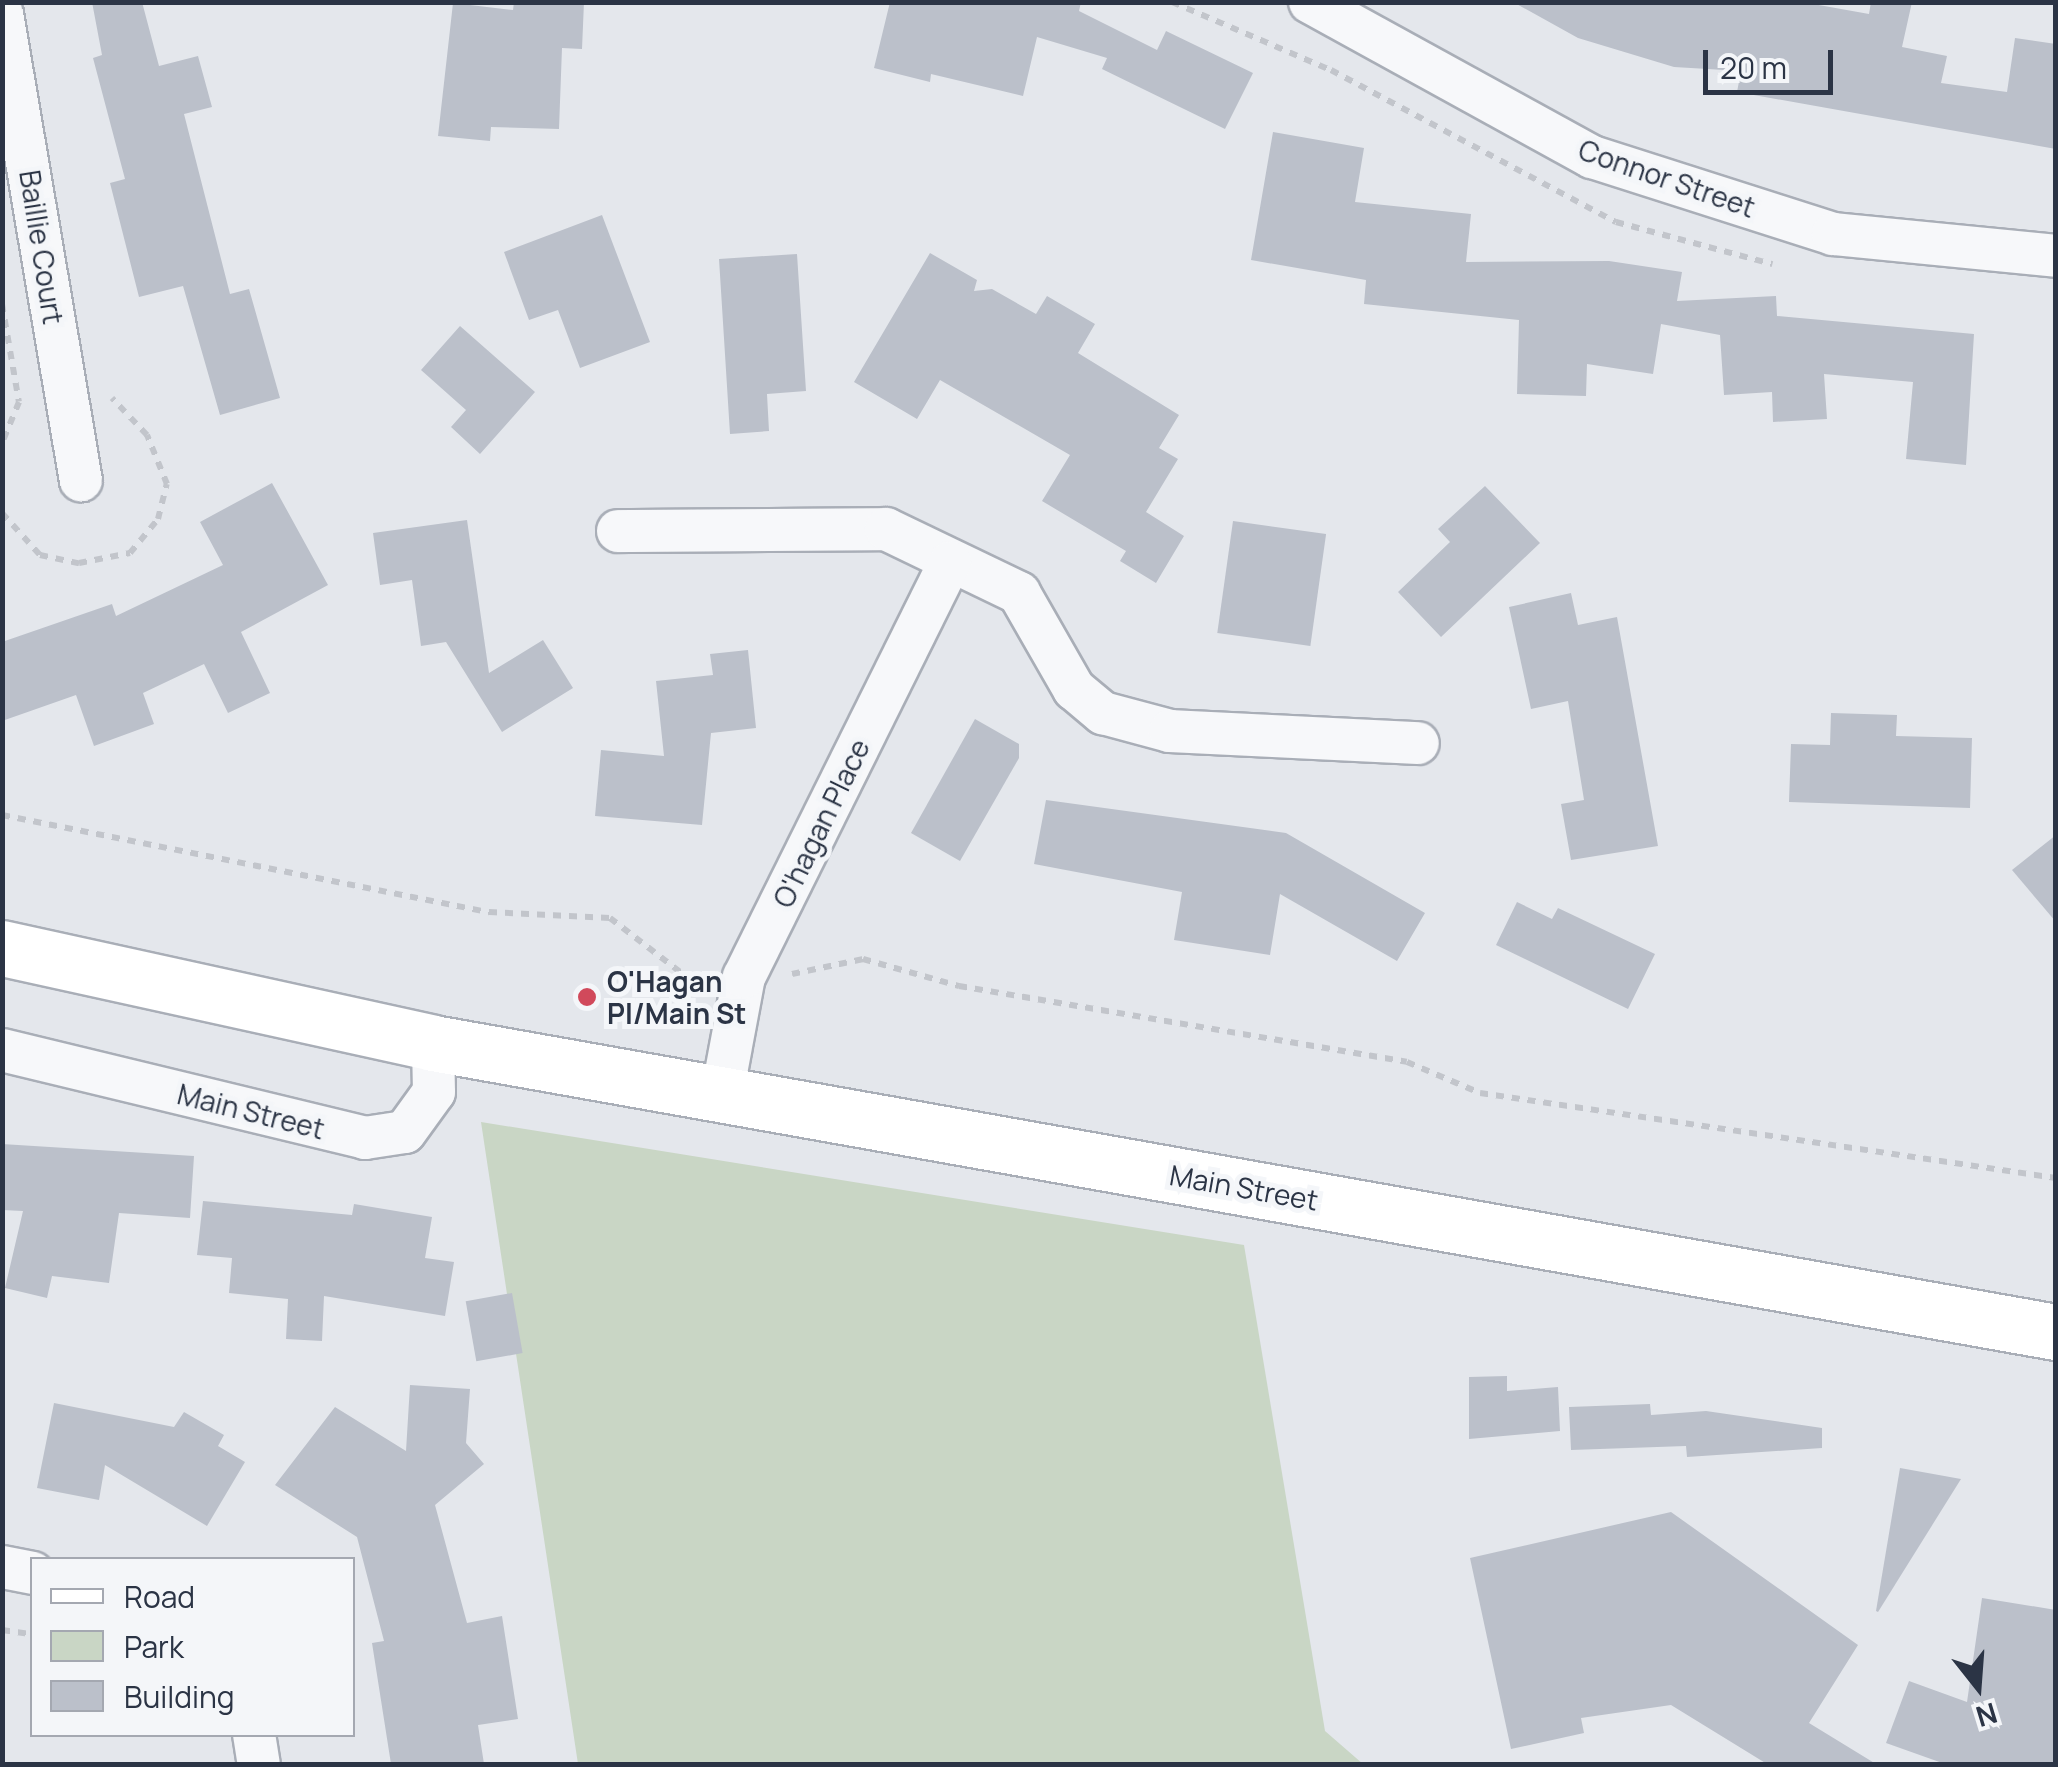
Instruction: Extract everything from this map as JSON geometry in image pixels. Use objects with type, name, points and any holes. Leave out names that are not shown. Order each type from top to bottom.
[{"type":"main road","name":"Main Street","points":[[2,948],[434,1043],[2056,1332]]},
{"type":"street","name":"Connor Street","points":[[1310,2],[1592,157],[1833,234],[2056,256]]},
{"type":"street","name":"Baillie Court","points":[[2,14],[81,480]]},
{"type":"street","points":[[618,532],[886,529],[1019,593],[1074,689],[1103,713],[1170,732],[1418,743]]},
{"type":"street","name":"O'hagan Place","points":[[722,1094],[743,985],[950,562]]},
{"type":"street","name":"Main Street","points":[[2,1050],[365,1138],[405,1132],[434,1092],[434,1043]]},
{"type":"street","points":[[2,1567],[30,1573]]},
{"type":"street","points":[[254,1737],[259,1764]]},
{"type":"path","points":[[2,304],[19,402],[2,443]]},
{"type":"path","points":[[2,815],[489,912],[610,918],[691,983],[743,985],[863,958],[960,986],[1407,1062],[1480,1093],[2056,1178]]},
{"type":"path","points":[[2,1630],[30,1634]]},
{"type":"green space","points":[[481,1122],[1244,1245],[1325,1731],[1363,1764],[578,1764]]},
{"type":"building","points":[[92,2],[142,2],[159,66],[198,56],[212,107],[184,114],[230,294],[249,289],[280,398],[220,415],[183,286],[139,297],[110,183],[125,179],[93,58],[102,55]]},
{"type":"building","points":[[514,2],[584,2],[582,49],[562,48],[559,129],[491,127],[490,141],[438,136],[453,3],[513,10]]},
{"type":"building","points":[[890,2],[1081,2],[1079,11],[1157,50],[1166,31],[1253,73],[1225,129],[1102,69],[1107,58],[1037,37],[1023,96],[931,74],[930,82],[874,68]]},
{"type":"building","points":[[1513,2],[1802,2],[1869,14],[1871,2],[1912,2],[1902,47],[1947,56],[1941,83],[2007,92],[2015,38],[2056,44],[2056,149],[1737,92],[1741,71],[1674,67],[1578,38]]},
{"type":"building","points":[[1273,132],[1364,148],[1355,202],[1471,214],[1466,262],[1609,261],[1682,272],[1677,301],[1776,296],[1777,316],[1974,334],[1966,465],[1906,459],[1913,382],[1824,374],[1827,419],[1773,422],[1772,392],[1724,395],[1720,335],[1661,324],[1653,374],[1587,364],[1586,396],[1517,394],[1519,320],[1364,304],[1366,280],[1251,260]]},
{"type":"building","points":[[602,215],[650,342],[580,368],[558,310],[529,320],[504,252]]},
{"type":"building","points":[[930,253],[977,280],[974,291],[992,289],[1036,314],[1047,296],[1095,324],[1078,353],[1179,415],[1159,448],[1178,459],[1146,512],[1184,536],[1156,583],[1120,561],[1126,551],[1042,501],[1070,455],[940,380],[917,419],[854,382]]},
{"type":"building","points":[[797,254],[806,391],[767,394],[769,431],[730,434],[719,259]]},
{"type":"building","points":[[460,326],[535,392],[480,454],[451,427],[466,410],[421,370]]},
{"type":"building","points":[[272,483],[328,585],[241,632],[270,693],[228,713],[204,664],[143,693],[154,724],[94,746],[76,695],[2,721],[2,642],[112,604],[116,616],[223,565],[200,522]]},
{"type":"building","points":[[1485,486],[1540,543],[1441,637],[1398,592],[1450,542],[1438,529]]},
{"type":"building","points":[[467,520],[489,673],[543,640],[573,688],[502,732],[446,642],[421,646],[412,580],[380,585],[373,533]]},
{"type":"building","points":[[1233,521],[1326,534],[1310,646],[1217,633]]},
{"type":"building","points":[[1571,593],[1578,625],[1617,617],[1658,846],[1571,860],[1561,804],[1584,800],[1568,701],[1531,709],[1509,607]]},
{"type":"building","points":[[748,650],[756,728],[711,733],[702,825],[595,816],[601,750],[664,756],[656,681],[713,675],[710,654]]},
{"type":"building","points":[[1831,713],[1897,715],[1896,736],[1972,738],[1970,808],[1789,802],[1791,744],[1830,745]]},
{"type":"building","points":[[975,719],[1019,744],[1019,758],[960,861],[911,833]]},
{"type":"building","points":[[1046,800],[1286,833],[1425,913],[1397,961],[1280,894],[1270,955],[1174,940],[1182,892],[1034,864]]},
{"type":"building","points":[[2056,835],[2056,922],[2012,870]]},
{"type":"building","points":[[1517,902],[1552,919],[1558,908],[1655,954],[1628,1009],[1496,945]]},
{"type":"building","points":[[2,1144],[194,1156],[190,1218],[119,1213],[109,1283],[52,1276],[47,1298],[5,1288],[23,1211],[2,1210]]},
{"type":"building","points":[[203,1201],[352,1215],[354,1204],[432,1217],[425,1258],[454,1262],[445,1316],[324,1296],[322,1341],[286,1339],[288,1299],[229,1293],[232,1258],[197,1255]]},
{"type":"building","points":[[512,1293],[523,1353],[476,1361],[466,1301]]},
{"type":"building","points":[[1507,1376],[1507,1391],[1558,1387],[1560,1431],[1469,1439],[1469,1377]]},
{"type":"building","points":[[410,1385],[470,1389],[466,1443],[484,1464],[435,1505],[467,1623],[502,1616],[518,1719],[478,1725],[484,1764],[391,1764],[372,1643],[384,1641],[357,1537],[275,1485],[335,1407],[406,1451]]},
{"type":"building","points":[[54,1403],[174,1427],[184,1412],[224,1435],[218,1446],[245,1462],[207,1526],[105,1465],[99,1500],[37,1488]]},
{"type":"building","points":[[1650,1404],[1651,1415],[1706,1411],[1822,1428],[1822,1448],[1687,1457],[1686,1446],[1571,1450],[1569,1407]]},
{"type":"building","points":[[1900,1468],[1961,1479],[1878,1612],[1876,1611]]},
{"type":"building","points":[[1671,1512],[1858,1645],[1809,1723],[1876,1764],[1767,1764],[1671,1705],[1581,1718],[1584,1733],[1511,1749],[1470,1558]]},
{"type":"building","points":[[1982,1598],[2056,1610],[2056,1764],[1945,1764],[1886,1743],[1909,1681],[1967,1702]]},
{"type":"place","name":"O'Hagan Pl/Main St","points":[[587,997]]}]
